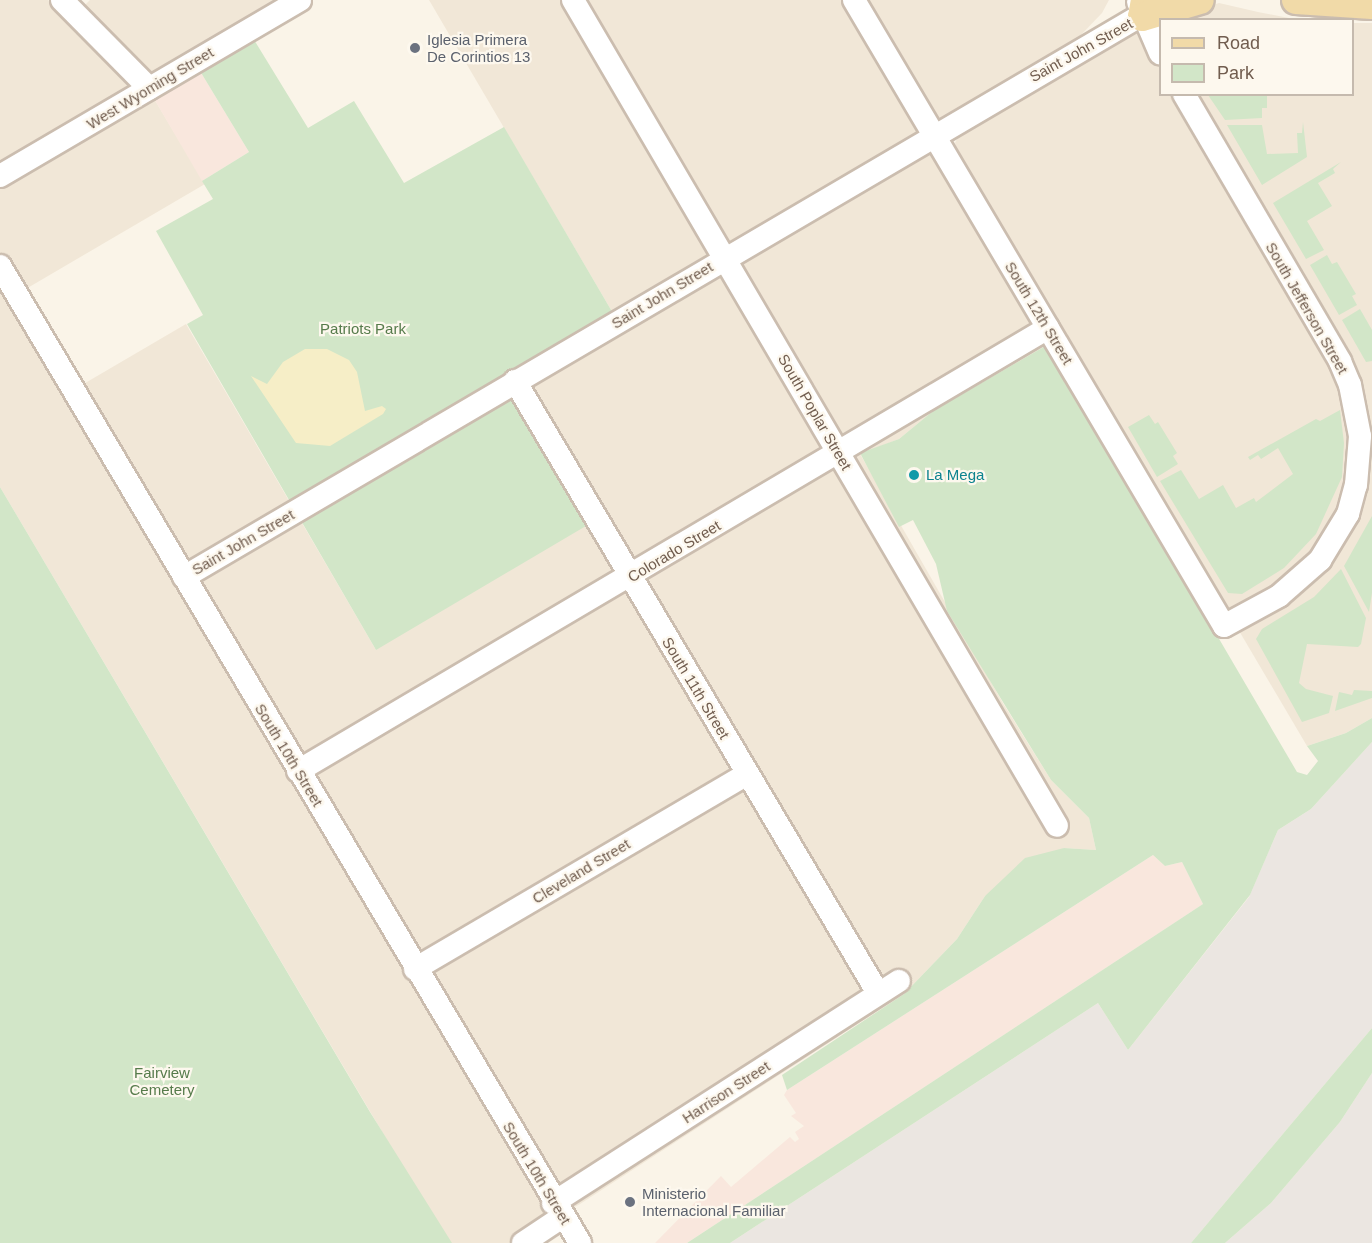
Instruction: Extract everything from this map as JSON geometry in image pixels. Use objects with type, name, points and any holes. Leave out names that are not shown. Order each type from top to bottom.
[{"type":"main road","points":[[1141,6],[1200,0]]},
{"type":"main road","points":[[1296,0],[1372,5]]},
{"type":"street","points":[[62,0],[149,88]]},
{"type":"street","name":"West Wyoming Street","points":[[0,176],[300,0]]},
{"type":"street","name":"South Poplar Street","points":[[573,0],[726,257],[1057,826]]},
{"type":"street","name":"South 12th Street","points":[[854,0],[1224,626]]},
{"type":"street","name":"Saint John Street","points":[[184,577],[1100,37],[1141,6],[1165,0]]},
{"type":"street","points":[[1141,6],[1159,48]]},
{"type":"street","name":"South Jefferson Street","points":[[1185,96],[1340,361],[1350,385],[1360,436],[1356,485],[1348,514],[1320,560],[1279,596],[1224,626]]},
{"type":"street","name":"South 10th Street","points":[[0,266],[558,1210],[580,1243]]},
{"type":"street","name":"Colorado Street","points":[[298,771],[1048,328]]},
{"type":"street","name":"South 11th Street","points":[[515,381],[878,993]]},
{"type":"street","name":"Cleveland Street","points":[[415,969],[747,774]]},
{"type":"street","name":"Harrison Street","points":[[523,1243],[558,1210],[898,981]]},
{"type":"shaded area","points":[[0,0],[48,0],[69,21],[90,0],[282,0],[0,167]]},
{"type":"shaded area","points":[[429,0],[844,0],[1047,345],[933,411],[899,439],[860,454],[1004,705],[1051,780],[1089,818],[1096,850],[1064,848],[985,896],[957,939],[904,994],[580,1204],[509,1243],[448,1243],[0,487],[0,188],[153,97],[205,184],[7,300],[63,396],[186,324],[376,650],[507,377],[614,315]]},
{"type":"shaded area","points":[[867,0],[1109,0],[1102,13],[1078,38],[938,121]]},
{"type":"shaded area","points":[[1219,3],[1289,18],[1176,18]]},
{"type":"shaded area","points":[[1354,23],[1372,23],[1372,718],[1346,733],[1307,746],[959,156],[955,143],[961,131],[1107,46],[1159,24],[1159,96],[1354,96]]},
{"type":"shaded area","points":[[200,71],[249,152],[202,181],[153,97]]},
{"type":"shaded area","points":[[1372,742],[1372,1028],[1191,1243],[730,1243],[1098,1003],[1128,1050],[1249,897],[1278,830],[1311,809]]},
{"type":"shaded area","points":[[1153,855],[1165,866],[1182,862],[1203,904],[687,1243],[655,1243],[721,1176],[731,1187],[790,1137],[795,1142],[799,1139],[795,1132],[804,1126],[791,1116],[796,1113],[784,1095],[787,1090]]},
{"type":"shaded area","points":[[1372,1073],[1372,1243],[1225,1243],[1271,1203],[1340,1122]]},
{"type":"green space","name":"Patriots Park","points":[[253,38],[308,128],[354,101],[404,183],[504,127],[614,315],[507,377],[591,523],[376,650],[187,324],[203,315],[156,231],[213,199],[202,181],[249,152],[200,71]]},
{"type":"green space","points":[[1209,96],[1267,96],[1267,108],[1262,108],[1262,118],[1225,120]]},
{"type":"green space","points":[[1303,122],[1307,157],[1262,185],[1227,125],[1262,125],[1267,154],[1298,153],[1297,133],[1302,133]]},
{"type":"green space","points":[[1341,162],[1333,169],[1335,173],[1318,183],[1332,206],[1307,221],[1324,250],[1306,259],[1273,203]]},
{"type":"green space","points":[[1327,255],[1332,264],[1337,262],[1356,294],[1352,296],[1357,305],[1339,315],[1310,265]]},
{"type":"green space","points":[[1360,309],[1372,330],[1372,361],[1366,362],[1342,320]]},
{"type":"green space","points":[[1047,345],[1297,772],[1307,775],[1318,761],[1307,746],[1346,733],[1372,718],[1372,742],[1311,809],[1278,830],[1250,895],[1128,1050],[1098,1003],[730,1243],[687,1243],[1203,904],[1182,862],[1165,866],[1153,855],[787,1090],[782,1075],[904,994],[957,939],[985,896],[1025,858],[1064,848],[1096,850],[1089,818],[1051,780],[947,611],[936,564],[913,520],[899,527],[860,453],[899,439],[933,411]]},
{"type":"green space","points":[[1340,410],[1344,443],[1342,477],[1316,534],[1284,568],[1242,594],[1228,593],[1160,481],[1181,470],[1199,499],[1223,485],[1236,508],[1254,498],[1256,502],[1293,474],[1278,448],[1261,459],[1258,455],[1250,460],[1248,457],[1316,419],[1320,421]]},
{"type":"green space","points":[[1149,415],[1155,424],[1158,422],[1177,453],[1173,456],[1178,464],[1157,477],[1128,427]]},
{"type":"green space","name":"Fairview Cemetery","points":[[0,487],[370,1112],[452,1243],[0,1243]]},
{"type":"green space","points":[[1372,516],[1372,593],[1369,612],[1344,566]]},
{"type":"green space","points":[[1341,569],[1366,618],[1361,644],[1358,647],[1307,644],[1299,683],[1306,689],[1333,696],[1329,713],[1302,722],[1256,639],[1262,629],[1314,597]]},
{"type":"green space","points":[[1354,690],[1372,691],[1372,698],[1335,711],[1339,692],[1352,695]]},
{"type":"green space","points":[[1372,1028],[1372,1073],[1340,1122],[1271,1203],[1225,1243],[1191,1243]]},
{"type":"sand","points":[[305,349],[327,349],[349,360],[357,372],[365,411],[382,406],[386,409],[383,414],[330,446],[296,443],[251,376],[267,384],[283,362]]},
{"type":"place","name":"Iglesia Primera De Corintios 13","points":[[415,48]]},
{"type":"place","name":"La Mega","points":[[914,475]]},
{"type":"place","name":"Ministerio Internacional Familiar","points":[[630,1202]]}]
